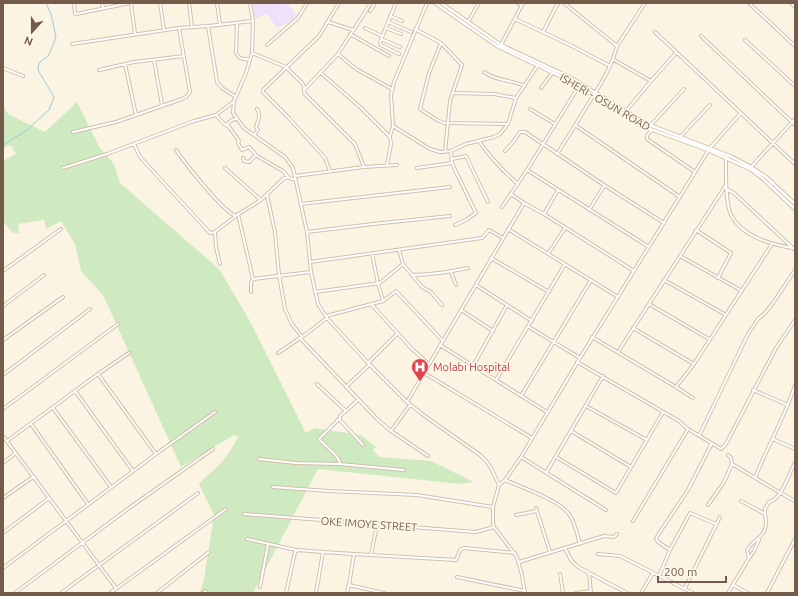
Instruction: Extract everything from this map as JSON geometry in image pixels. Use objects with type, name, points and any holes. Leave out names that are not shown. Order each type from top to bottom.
[{"type":"main road","name":"ISHERI - OSUN ROAD","points":[[435,3],[500,46],[594,94],[634,121],[651,130],[709,149],[750,169],[762,178],[795,209]]},
{"type":"main road","points":[[441,3],[500,46],[569,77],[594,94],[650,126],[732,157],[752,167],[775,185],[795,204]]},
{"type":"street","points":[[74,3],[76,14],[130,3],[135,34]]},
{"type":"street","points":[[102,3],[103,8]]},
{"type":"street","points":[[160,3],[164,30]]},
{"type":"street","points":[[189,3],[192,27]]},
{"type":"street","points":[[217,3],[220,24]]},
{"type":"street","points":[[250,3],[253,21],[251,60],[232,109],[236,119],[244,128],[289,162],[295,177],[307,232],[311,272],[318,304],[327,317],[369,364],[407,402],[480,455],[491,468],[499,485]]},
{"type":"street","points":[[266,45],[298,18],[307,3]]},
{"type":"street","points":[[330,171],[325,158],[264,92],[264,88],[319,36],[339,3]]},
{"type":"street","points":[[304,90],[338,54],[371,3]]},
{"type":"street","points":[[370,10],[375,3]]},
{"type":"street","points":[[396,3],[382,36],[381,44],[398,54]]},
{"type":"street","points":[[387,165],[391,144],[390,137],[393,126],[391,94],[426,3]]},
{"type":"street","points":[[468,22],[479,3]]},
{"type":"street","points":[[500,46],[522,4],[518,3]]},
{"type":"street","points":[[543,32],[558,3]]},
{"type":"street","points":[[564,3],[617,46]]},
{"type":"street","points":[[556,154],[614,60],[617,46],[645,3]]},
{"type":"street","points":[[749,3],[795,46]]},
{"type":"street","points":[[791,3],[795,6]]},
{"type":"street","points":[[390,16],[402,21]]},
{"type":"street","points":[[514,19],[570,44],[610,66]]},
{"type":"street","points":[[72,44],[179,28],[253,21]]},
{"type":"street","points":[[328,22],[353,30]]},
{"type":"street","points":[[388,22],[411,32]]},
{"type":"street","points":[[237,23],[236,53],[240,58],[251,60]]},
{"type":"street","points":[[208,26],[217,82],[222,88],[236,97]]},
{"type":"street","points":[[73,132],[105,125],[182,99],[189,95],[190,92],[179,28]]},
{"type":"street","points":[[365,28],[382,36]]},
{"type":"street","points":[[386,28],[401,34]]},
{"type":"street","points":[[415,29],[441,43],[462,65],[450,101],[445,152]]},
{"type":"street","points":[[655,32],[740,114],[795,164]]},
{"type":"street","points":[[350,34],[389,56]]},
{"type":"street","points":[[700,36],[795,125]]},
{"type":"street","points":[[381,39],[400,47]]},
{"type":"street","points":[[745,40],[795,86]]},
{"type":"street","points":[[441,43],[429,73],[420,109],[437,120],[448,123],[508,124]]},
{"type":"street","points":[[252,53],[286,67],[302,83],[304,86],[304,93],[355,144],[364,167]]},
{"type":"street","points":[[626,112],[676,53]]},
{"type":"street","points":[[338,54],[356,69],[392,90]]},
{"type":"street","points":[[99,70],[125,64],[184,56]]},
{"type":"street","points":[[154,60],[162,105]]},
{"type":"street","points":[[614,60],[651,81]]},
{"type":"street","points":[[125,64],[136,115]]},
{"type":"street","points":[[393,126],[435,152],[451,151],[466,144],[494,137],[500,134],[508,124],[516,98],[538,65]]},
{"type":"street","points":[[3,68],[23,76]]},
{"type":"street","points":[[484,72],[494,79],[514,81],[525,86]]},
{"type":"street","points":[[541,88],[553,72]]},
{"type":"street","points":[[321,73],[360,107],[390,137]]},
{"type":"street","points":[[502,207],[527,170],[579,86]]},
{"type":"street","points":[[650,126],[684,89]]},
{"type":"street","points":[[452,93],[494,94],[516,98]]},
{"type":"street","points":[[63,168],[134,144],[194,121],[216,115],[234,101]]},
{"type":"street","points":[[680,137],[710,105]]},
{"type":"street","points":[[254,135],[258,130],[256,127],[260,112],[257,109]]},
{"type":"street","points":[[530,109],[555,124]]},
{"type":"street","points":[[457,577],[525,592],[519,562],[515,553],[494,527],[494,507],[499,485],[505,480],[521,457],[592,337],[709,149],[740,114]]},
{"type":"street","points":[[216,115],[224,124],[228,126],[239,141],[238,143],[241,149],[249,147],[257,156],[283,171],[288,177]]},
{"type":"street","points":[[228,126],[228,122],[236,119]]},
{"type":"street","points":[[752,167],[795,119]]},
{"type":"street","points":[[575,125],[680,197]]},
{"type":"street","points":[[651,130],[646,136],[647,139],[695,172]]},
{"type":"street","points":[[505,151],[522,131],[664,223]]},
{"type":"street","points":[[479,141],[502,171],[518,184]]},
{"type":"street","points":[[134,144],[140,157],[210,233],[215,232],[261,200],[283,179],[288,177],[292,179],[295,177],[330,171],[397,165]]},
{"type":"street","points":[[176,150],[184,162],[205,186],[230,212],[238,215]]},
{"type":"street","points":[[451,151],[452,163],[476,213],[466,220],[455,224]]},
{"type":"street","points":[[243,158],[244,161],[249,162],[257,156]]},
{"type":"street","points":[[452,159],[464,156],[467,157],[488,202]]},
{"type":"street","points":[[726,158],[726,188],[731,215],[736,222],[751,235],[772,244],[794,249]]},
{"type":"street","points":[[418,168],[452,163]]},
{"type":"street","points":[[225,168],[261,200]]},
{"type":"street","points":[[527,170],[649,247]]},
{"type":"street","points":[[589,210],[604,185]]},
{"type":"street","points":[[618,352],[726,185]]},
{"type":"street","points":[[301,204],[450,186]]},
{"type":"street","points":[[726,188],[734,193],[794,249]]},
{"type":"street","points":[[544,214],[558,190]]},
{"type":"street","points":[[511,194],[634,271]]},
{"type":"street","points":[[267,195],[275,232],[284,309],[292,324],[301,337],[358,400],[391,431],[428,456]]},
{"type":"street","points":[[407,402],[442,340],[524,203]]},
{"type":"street","points":[[238,215],[253,279],[251,282],[251,292]]},
{"type":"street","points":[[307,232],[450,216]]},
{"type":"street","points":[[548,254],[565,228]]},
{"type":"street","points":[[3,271],[61,229]]},
{"type":"street","points":[[508,229],[618,297]]},
{"type":"street","points":[[310,262],[482,238],[489,230],[503,238]]},
{"type":"street","points":[[696,230],[731,253],[718,278]]},
{"type":"street","points":[[215,232],[216,247],[220,264]]},
{"type":"street","points":[[676,387],[694,364],[772,244]]},
{"type":"street","points":[[399,250],[403,264],[422,287],[431,292],[442,305]]},
{"type":"street","points":[[372,253],[383,301]]},
{"type":"street","points":[[680,256],[742,291]]},
{"type":"street","points":[[492,258],[549,292]]},
{"type":"street","points":[[315,292],[378,284],[403,264]]},
{"type":"street","points":[[496,380],[529,327],[565,264]]},
{"type":"street","points":[[412,275],[428,275],[468,268]]},
{"type":"street","points":[[698,436],[748,334],[758,319],[774,303],[795,270]]},
{"type":"street","points":[[253,279],[311,272]]},
{"type":"street","points":[[451,272],[456,284]]},
{"type":"street","points":[[3,306],[44,275]]},
{"type":"street","points":[[521,396],[591,280]]},
{"type":"street","points":[[664,280],[726,315]]},
{"type":"street","points":[[476,285],[532,321]]},
{"type":"street","points":[[278,353],[327,317],[383,301],[394,291],[397,291],[442,340]]},
{"type":"street","points":[[3,340],[63,298]]},
{"type":"street","points":[[370,304],[397,334],[429,364]]},
{"type":"street","points":[[649,304],[709,339]]},
{"type":"street","points":[[473,366],[508,305]]},
{"type":"street","points":[[3,375],[90,309]]},
{"type":"street","points":[[461,310],[493,331]]},
{"type":"street","points":[[577,362],[683,424],[698,436],[721,449],[776,348],[795,320]]},
{"type":"street","points":[[3,410],[118,324]]},
{"type":"street","points":[[529,327],[580,358]]},
{"type":"street","points":[[634,328],[694,364]]},
{"type":"street","points":[[346,387],[397,334]]},
{"type":"street","points":[[592,337],[693,398]]},
{"type":"street","points":[[440,345],[547,412]]},
{"type":"street","points":[[7,441],[129,353]]},
{"type":"street","points":[[424,373],[532,438]]},
{"type":"street","points":[[98,374],[156,454]]},
{"type":"street","points":[[546,473],[602,376]]},
{"type":"street","points":[[317,384],[346,411]]},
{"type":"street","points":[[755,478],[792,396],[795,385]]},
{"type":"street","points":[[753,390],[788,405]]},
{"type":"street","points":[[75,391],[133,471]]},
{"type":"street","points":[[340,464],[340,461],[336,456],[319,439],[358,400]]},
{"type":"street","points":[[391,431],[410,404]]},
{"type":"street","points":[[586,406],[647,440]]},
{"type":"street","points":[[53,408],[111,487]]},
{"type":"street","points":[[3,568],[111,487],[215,412]]},
{"type":"street","points":[[556,458],[616,493],[663,412]]},
{"type":"street","points":[[340,418],[363,445]]},
{"type":"street","points":[[31,424],[88,504]]},
{"type":"street","points":[[633,521],[688,429]]},
{"type":"street","points":[[571,431],[631,467]]},
{"type":"street","points":[[3,436],[116,588]]},
{"type":"street","points":[[773,439],[795,449]]},
{"type":"street","points":[[670,550],[658,542],[656,538],[688,490],[712,443]]},
{"type":"street","points":[[15,593],[82,542],[213,449]]},
{"type":"street","points":[[3,463],[16,453]]},
{"type":"street","points":[[708,505],[724,482],[732,464],[731,458],[728,455]]},
{"type":"street","points":[[521,457],[606,510]]},
{"type":"street","points":[[259,459],[404,470]]},
{"type":"street","points":[[728,593],[758,544],[759,539],[766,527],[765,509],[769,502],[774,501],[786,483],[795,463]]},
{"type":"street","points":[[732,464],[795,500]]},
{"type":"street","points":[[3,498],[32,477]]},
{"type":"street","points":[[505,480],[556,503],[568,512],[572,518],[580,544]]},
{"type":"street","points":[[273,487],[329,492],[417,495],[494,507]]},
{"type":"street","points":[[61,593],[198,493]]},
{"type":"street","points":[[3,533],[50,498]]},
{"type":"street","points":[[741,501],[765,514]]},
{"type":"street","points":[[110,593],[226,509]]},
{"type":"street","points":[[516,515],[537,509],[550,552]]},
{"type":"street","points":[[659,576],[670,550],[690,513],[716,524]]},
{"type":"street","name":"OKE IMOYE STREET","points":[[244,514],[476,532],[494,527]]},
{"type":"street","points":[[685,588],[720,517]]},
{"type":"street","points":[[371,555],[377,524]]},
{"type":"street","points":[[519,562],[607,535],[614,537],[617,534]]},
{"type":"street","points":[[749,558],[747,550],[759,539]]},
{"type":"street","points":[[771,593],[767,592],[795,539]]},
{"type":"street","points":[[248,540],[296,550],[430,560],[456,560],[460,550],[464,548],[515,553]]},
{"type":"street","points":[[260,587],[268,544]]},
{"type":"street","points":[[565,548],[574,564],[626,593]]},
{"type":"street","points":[[286,593],[296,550]]},
{"type":"street","points":[[156,593],[209,552]]},
{"type":"street","points":[[316,593],[324,552]]},
{"type":"street","points":[[347,593],[354,554]]},
{"type":"street","points":[[598,554],[620,556],[693,593]]},
{"type":"street","points":[[576,593],[591,592],[589,573]]},
{"type":"street","points":[[641,593],[653,573]]},
{"type":"street","points":[[560,574],[563,593]]},
{"type":"street","points":[[349,585],[384,593]]},
{"type":"street","points":[[732,585],[748,593]]},
{"type":"shaded area","points":[[252,3],[286,3],[298,15],[292,21],[277,28],[267,14],[255,19]]},
{"type":"green space","points":[[77,102],[100,148],[114,164],[120,183],[219,269],[250,321],[306,433],[314,428],[361,435],[376,447],[373,450],[379,457],[431,461],[474,482],[460,484],[318,469],[253,593],[200,593],[204,579],[214,515],[199,484],[223,461],[238,437],[234,435],[181,467],[103,295],[81,271],[75,244],[61,221],[46,229],[44,220],[18,224],[19,234],[12,232],[3,221],[3,161],[16,154],[10,145],[3,148],[3,105],[8,114],[45,132]]},
{"type":"waterway","points":[[3,145],[27,130],[49,110],[54,97],[38,70],[39,63],[49,55],[56,37],[51,14],[46,3]]},
{"type":"place","name":"Molabi Hospital","points":[[420,382]]}]
